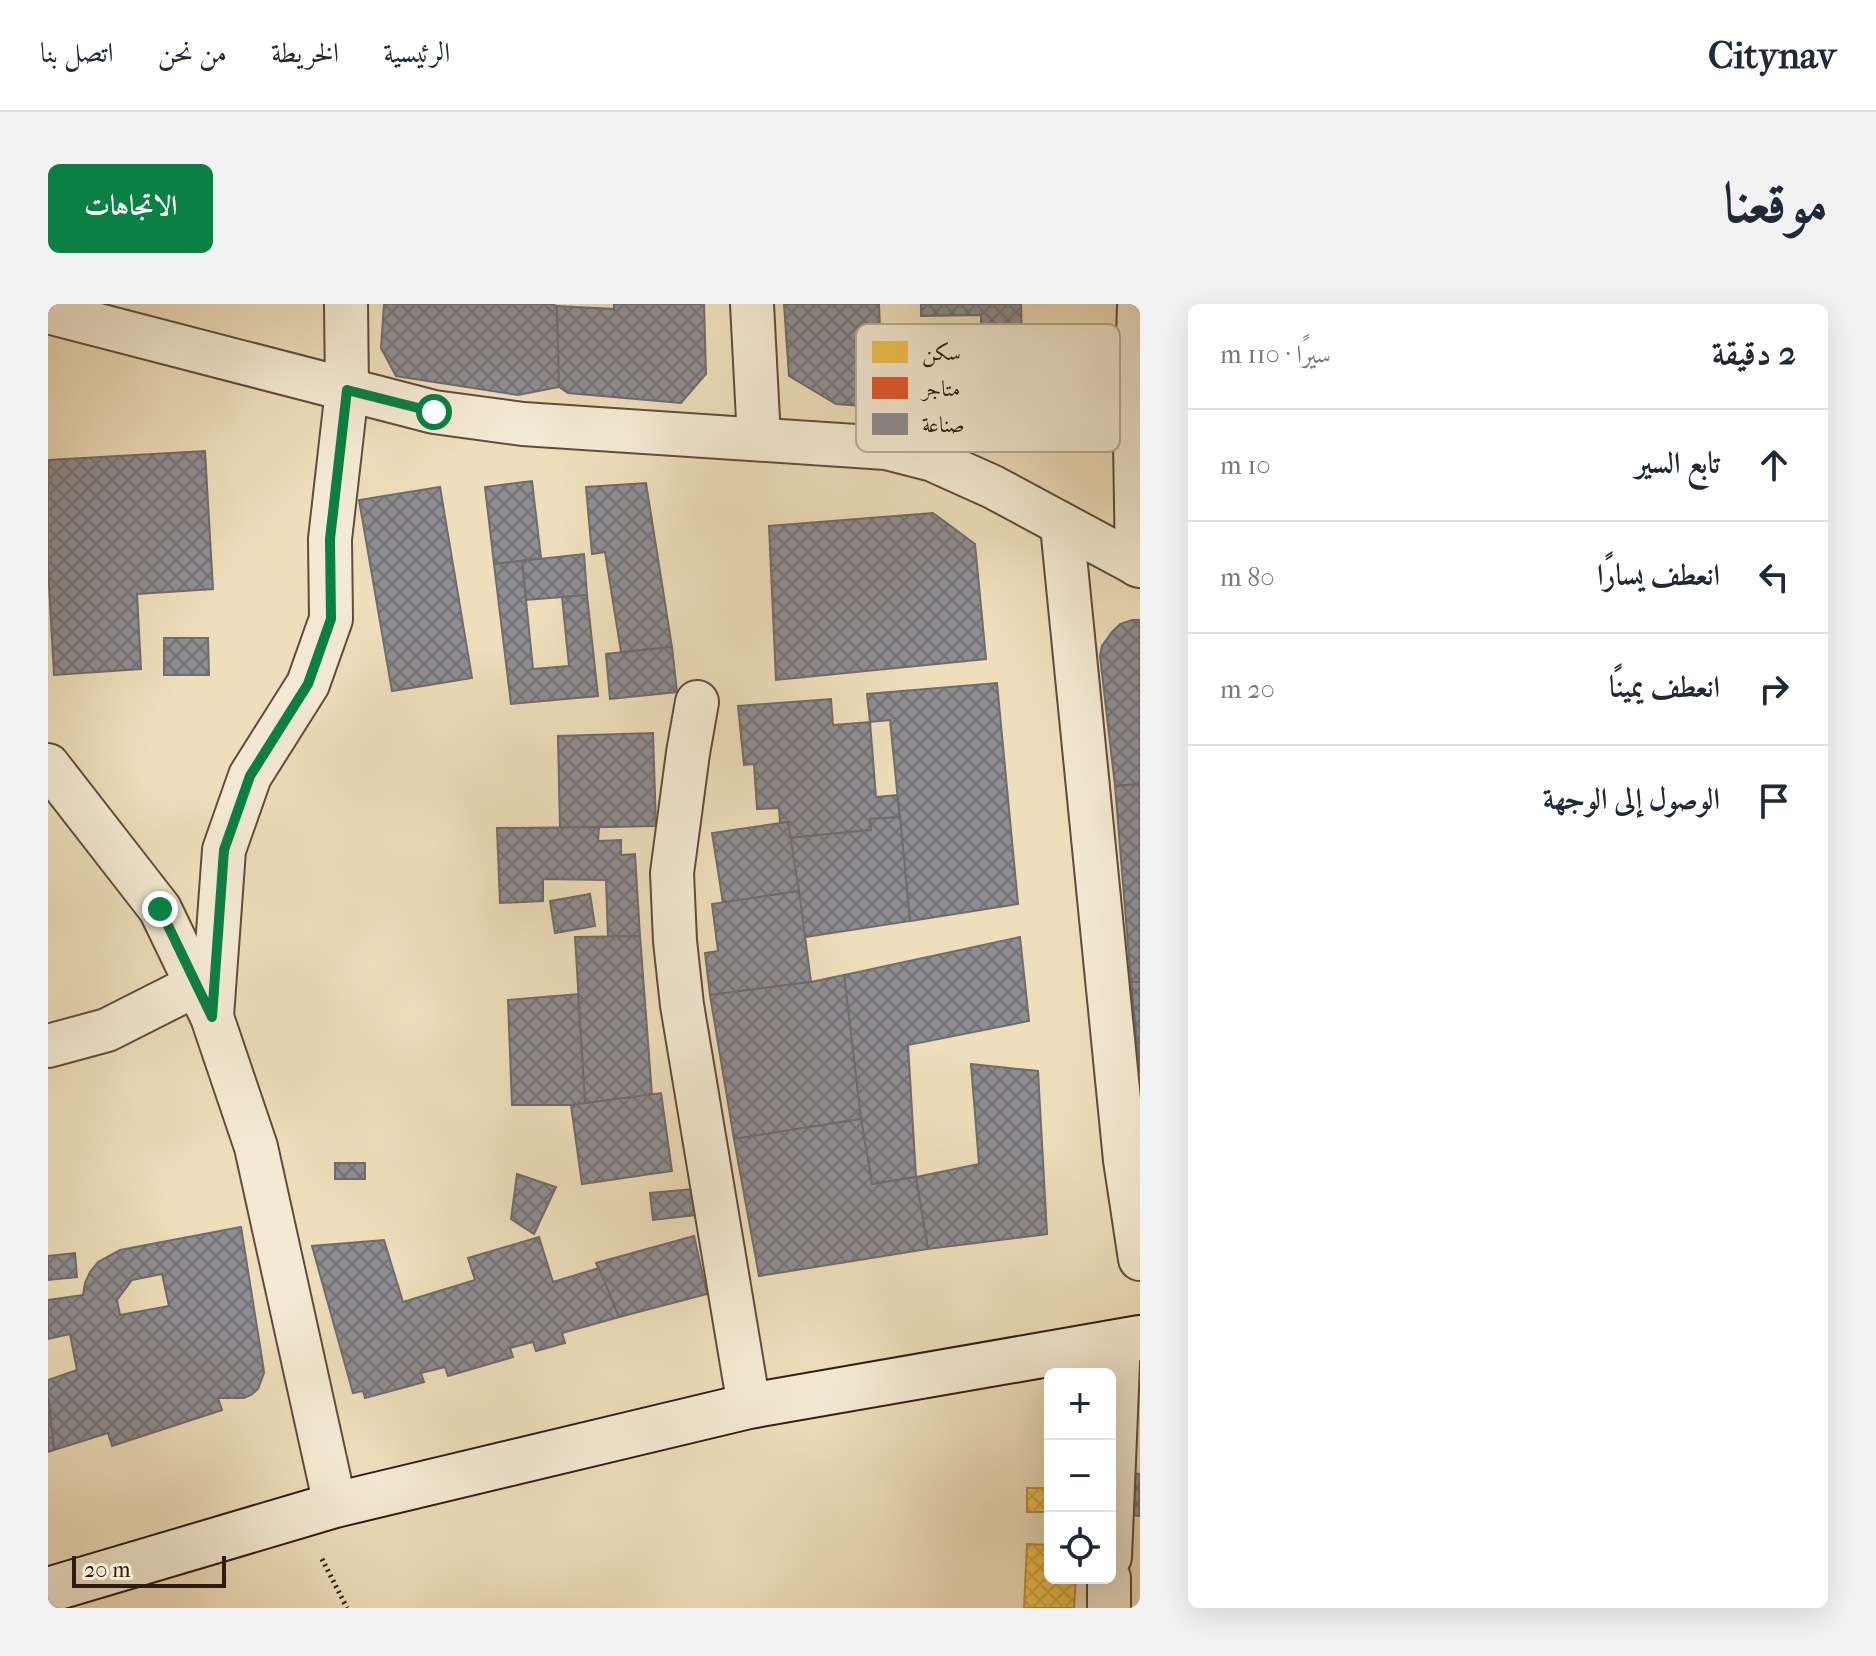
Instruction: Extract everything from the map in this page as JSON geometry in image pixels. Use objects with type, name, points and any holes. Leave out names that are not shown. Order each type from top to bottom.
[{"type":"main road","points":[[48,1590],[335,1505],[749,1406],[1129,1339]]},
{"type":"street","points":[[204,1001],[224,850],[250,776],[308,684],[331,619],[330,539],[347,390],[346,304]]},
{"type":"street","points":[[752,304],[759,439]]},
{"type":"street","points":[[902,452],[933,460],[993,487],[1139,565],[1135,443],[1139,304]]},
{"type":"street","points":[[48,312],[434,412],[523,424],[856,446]]},
{"type":"street","points":[[1062,526],[1125,1160],[1140,1259]]},
{"type":"street","points":[[697,702],[672,873],[675,941],[682,1005],[749,1406]]},
{"type":"street","points":[[48,765],[160,909],[204,1001],[256,1147],[335,1505]]},
{"type":"street","points":[[48,1046],[204,1001]]},
{"type":"street","points":[[1114,1512],[1129,1339]]},
{"type":"street","points":[[1109,1584],[1109,1608]]},
{"type":"building: سكن","points":[[1027,1488],[1044,1488],[1044,1512],[1027,1512]]},
{"type":"building: سكن","points":[[1027,1544],[1044,1545],[1044,1584],[1076,1584],[1074,1608],[1024,1608]]},
{"type":"building: صناعة","points":[[384,304],[557,306],[559,387],[518,395],[396,376],[381,348]]},
{"type":"building: صناعة","points":[[614,304],[704,304],[706,374],[681,403],[568,393],[559,387],[557,306],[614,309]]},
{"type":"building: صناعة","points":[[784,304],[879,304],[880,324],[856,324],[856,406],[836,404],[789,376]]},
{"type":"building: صناعة","points":[[921,304],[1021,304],[1022,324],[981,324],[981,315],[921,316]]},
{"type":"building: صناعة","points":[[205,451],[213,589],[137,594],[141,669],[54,675],[48,567],[48,460]]},
{"type":"building: صناعة","points":[[532,481],[541,558],[494,564],[485,487]]},
{"type":"building: صناعة","points":[[646,483],[672,647],[621,652],[605,552],[592,554],[586,487]]},
{"type":"building: صناعة","points":[[440,487],[472,678],[392,691],[359,500]]},
{"type":"building: صناعة","points":[[933,513],[975,544],[986,659],[776,680],[769,526]]},
{"type":"building: صناعة","points":[[584,554],[587,595],[526,600],[522,561]]},
{"type":"building: صناعة","points":[[522,561],[533,669],[569,666],[562,597],[587,595],[598,696],[511,704],[494,564]]},
{"type":"building: صناعة","points":[[1140,620],[1140,784],[1115,786],[1100,656],[1102,646],[1112,632],[1120,624]]},
{"type":"building: صناعة","points":[[164,638],[208,638],[209,675],[164,675]]},
{"type":"building: صناعة","points":[[672,647],[677,692],[610,699],[606,654]]},
{"type":"building: صناعة","points":[[997,683],[1018,904],[910,921],[890,720],[870,722],[867,694]]},
{"type":"building: صناعة","points":[[831,699],[833,725],[870,722],[876,797],[897,795],[900,817],[870,819],[871,830],[789,838],[788,822],[780,823],[779,808],[757,809],[754,764],[744,765],[738,706]]},
{"type":"building: صناعة","points":[[653,733],[656,826],[560,828],[558,736]]},
{"type":"building: صناعة","points":[[1140,784],[1140,982],[1131,982],[1115,786]]},
{"type":"building: صناعة","points":[[900,817],[910,921],[805,937],[789,838],[871,830],[870,819]]},
{"type":"building: صناعة","points":[[788,822],[799,891],[723,903],[712,833]]},
{"type":"building: صناعة","points":[[599,827],[598,841],[621,840],[621,855],[635,854],[640,936],[608,937],[606,880],[543,879],[543,901],[500,903],[497,828]]},
{"type":"building: صناعة","points":[[799,891],[811,982],[710,995],[705,953],[718,951],[712,904]]},
{"type":"building: صناعة","points":[[590,894],[595,926],[555,933],[550,901]]},
{"type":"building: صناعة","points":[[640,936],[652,1095],[585,1103],[575,937]]},
{"type":"building: صناعة","points":[[1020,937],[1029,1021],[908,1045],[916,1177],[872,1184],[844,975]]},
{"type":"building: صناعة","points":[[844,975],[861,1119],[734,1139],[710,995]]},
{"type":"building: صناعة","points":[[1131,982],[1140,982],[1140,1073]]},
{"type":"building: صناعة","points":[[578,994],[585,1103],[512,1105],[508,1000]]},
{"type":"building: صناعة","points":[[971,1064],[1038,1071],[1047,1234],[928,1249],[916,1177],[979,1164]]},
{"type":"building: صناعة","points":[[661,1093],[672,1171],[582,1184],[571,1105]]},
{"type":"building: صناعة","points":[[861,1119],[872,1184],[916,1177],[928,1249],[759,1276],[734,1139]]},
{"type":"building: صناعة","points":[[335,1163],[365,1163],[365,1179],[335,1179]]},
{"type":"building: صناعة","points":[[517,1174],[556,1187],[534,1234],[511,1219]]},
{"type":"building: صناعة","points":[[693,1189],[695,1215],[653,1220],[650,1193]]},
{"type":"building: صناعة","points":[[241,1227],[264,1373],[258,1389],[251,1395],[218,1398],[222,1410],[112,1446],[108,1433],[54,1450],[48,1380],[77,1370],[70,1334],[48,1339],[48,1300],[83,1295],[90,1272],[98,1262],[120,1250]],"holes":[[[162,1274],[169,1306],[120,1315],[117,1300],[132,1280]]]},
{"type":"building: صناعة","points":[[694,1236],[707,1294],[619,1317],[596,1263]]},
{"type":"building: صناعة","points":[[539,1237],[553,1282],[599,1268],[619,1317],[562,1333],[565,1343],[536,1351],[533,1342],[510,1348],[513,1357],[448,1376],[445,1367],[421,1373],[424,1382],[365,1398],[363,1391],[353,1393],[312,1246],[384,1240],[403,1302],[475,1280],[468,1258]]},
{"type":"building: صناعة","points":[[75,1253],[77,1277],[48,1280],[48,1256]]},
{"type":"building: صناعة","points":[[48,1396],[54,1450],[48,1452]]},
{"type":"building: صناعة","points":[[1131,1473],[1140,1474],[1140,1516],[1129,1515]]},
{"type":"route","points":[[160,909],[212,1017],[224,850],[250,776],[308,684],[331,619],[330,539],[347,390],[434,412]]}]
